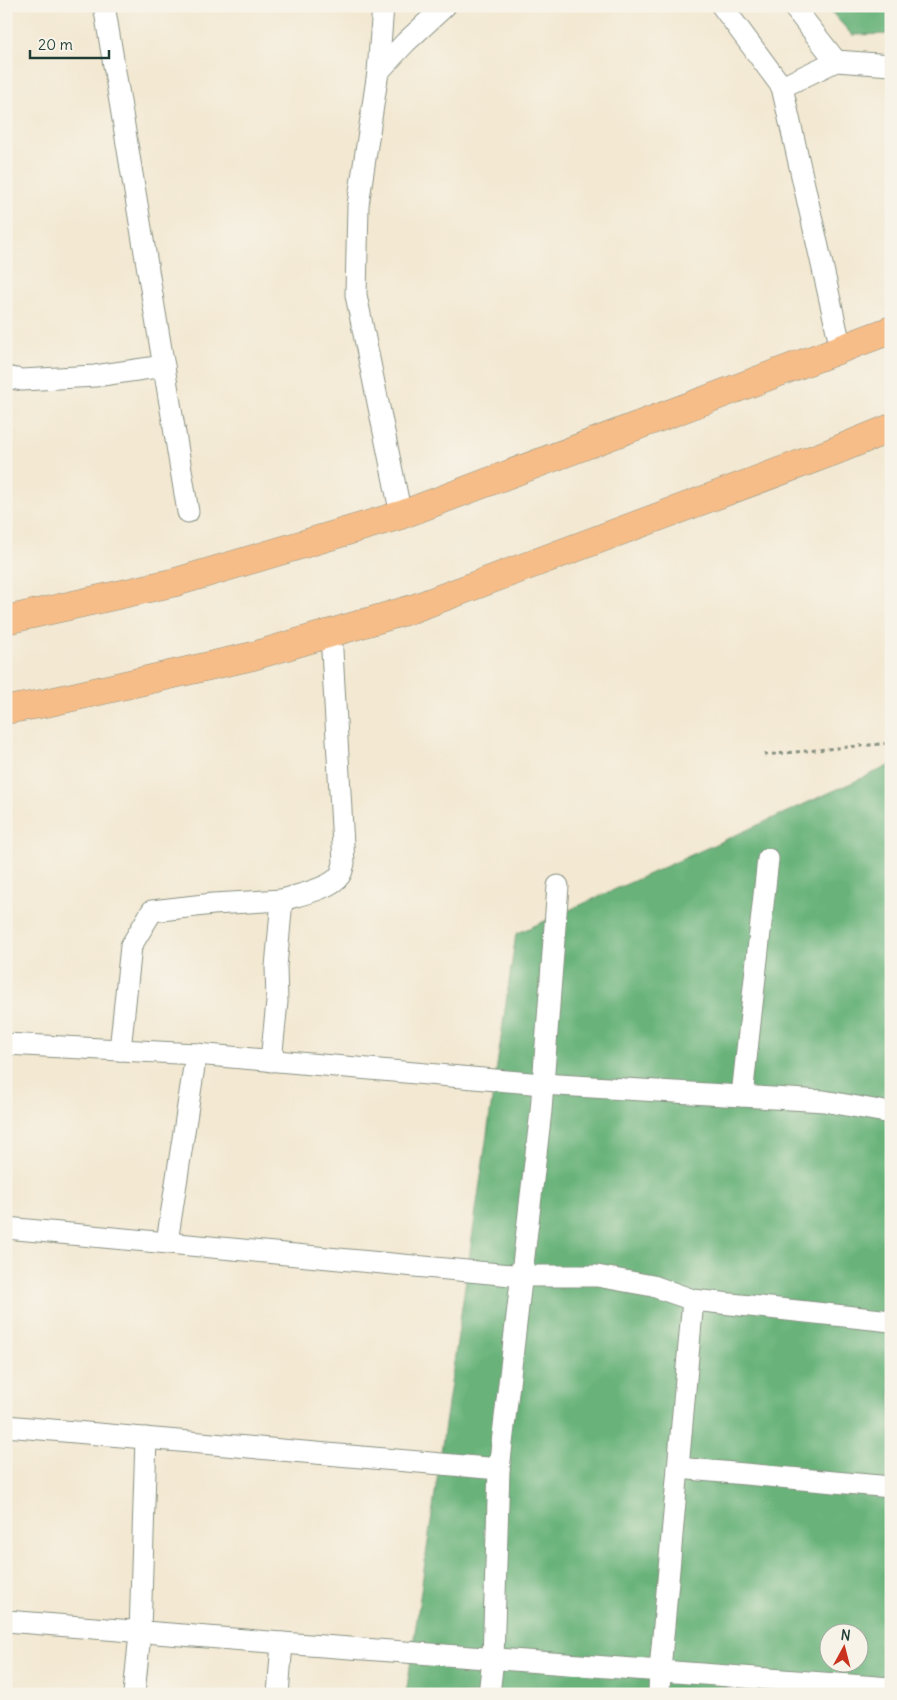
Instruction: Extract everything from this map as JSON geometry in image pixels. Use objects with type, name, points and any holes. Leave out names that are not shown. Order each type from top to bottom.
[{"type":"main road","points":[[6,620],[176,582],[400,515],[891,330]]},
{"type":"main road","points":[[6,710],[46,703],[253,656],[412,609],[832,452],[891,428]]},
{"type":"street","points":[[383,6],[378,72],[358,205],[356,295],[400,515]]},
{"type":"street","points":[[378,72],[406,42],[445,6]]},
{"type":"street","points":[[722,6],[782,87],[841,349]]},
{"type":"street","points":[[792,6],[836,61]]},
{"type":"street","points":[[105,11],[188,512]]},
{"type":"street","points":[[782,87],[836,61],[891,65]]},
{"type":"street","points":[[6,377],[22,380],[95,376],[164,366]]},
{"type":"street","points":[[120,1050],[131,946],[152,911],[213,904],[282,900],[304,894],[333,882],[340,874],[344,863],[331,633]]},
{"type":"street","points":[[742,1096],[768,859]]},
{"type":"street","points":[[489,1694],[499,1469],[542,1084],[558,886]]},
{"type":"street","points":[[271,1061],[277,1002],[276,967],[282,900]]},
{"type":"street","points":[[6,1044],[196,1054],[542,1084],[824,1101],[891,1113]]},
{"type":"street","points":[[167,1242],[196,1054]]},
{"type":"street","points":[[6,1228],[522,1276],[597,1276],[653,1286],[693,1300],[891,1321]]},
{"type":"street","points":[[659,1694],[693,1300]]},
{"type":"street","points":[[6,1426],[499,1469]]},
{"type":"street","points":[[134,1694],[140,1633],[146,1438]]},
{"type":"street","points":[[678,1468],[891,1487]]},
{"type":"street","points":[[6,1621],[282,1644],[891,1688]]},
{"type":"street","points":[[278,1694],[282,1644]]},
{"type":"path","points":[[764,755],[891,743]]},
{"type":"green space","points":[[826,6],[891,6],[891,34],[852,35]]},
{"type":"green space","points":[[891,765],[891,1694],[406,1694],[516,934]]}]
